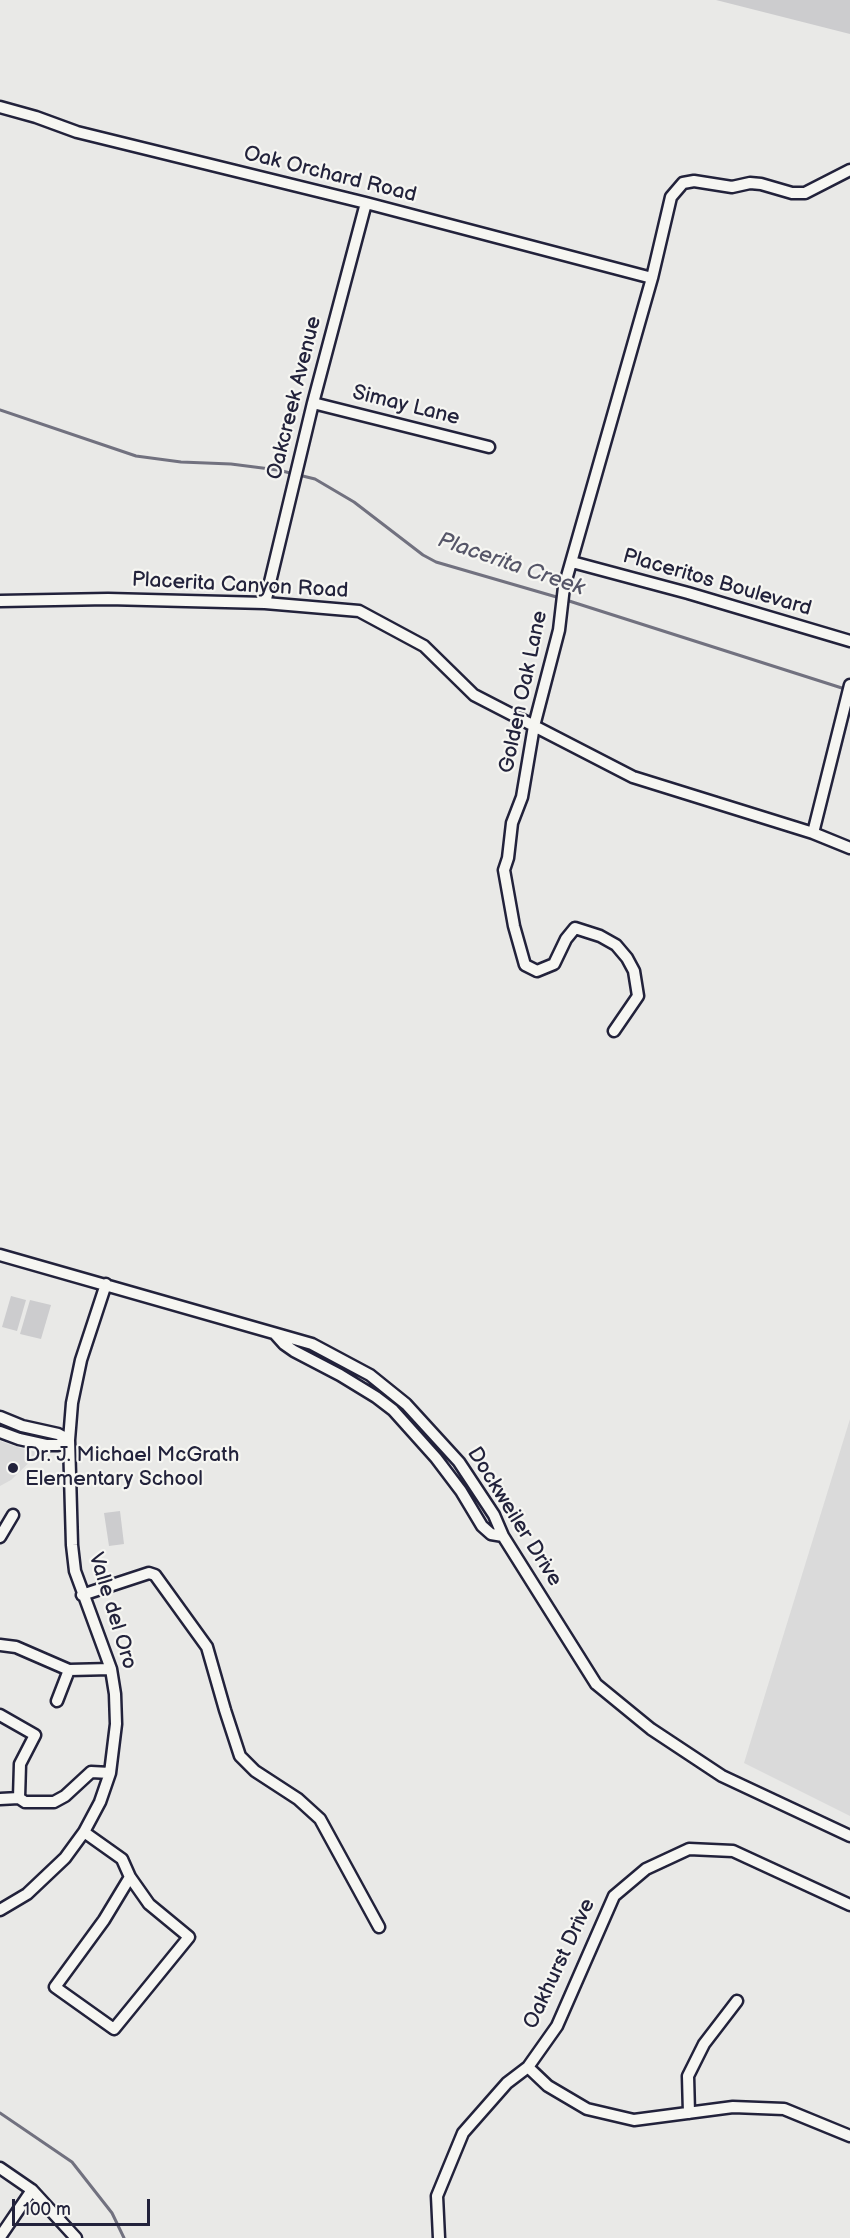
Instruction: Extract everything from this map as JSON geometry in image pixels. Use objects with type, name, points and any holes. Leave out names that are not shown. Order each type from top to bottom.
[{"type":"street","name":"Oak Orchard Road","points":[[0,107],[77,132],[366,203],[652,278]]},
{"type":"street","name":"Golden Oak Lane","points":[[614,1031],[638,996],[634,971],[627,958],[616,945],[600,936],[575,928],[566,939],[554,964],[537,971],[525,965],[506,889],[504,870],[508,858],[512,824],[522,797],[534,726],[559,630],[564,587],[652,278],[670,197],[683,183],[694,181],[732,187],[750,183],[761,184],[792,193],[805,193],[850,171]]},
{"type":"street","name":"Oakcreek Avenue","points":[[265,603],[313,403],[366,203]]},
{"type":"street","name":"Simay Lane","points":[[313,403],[489,447]]},
{"type":"street","name":"Placeritos Boulevard","points":[[572,562],[688,593],[850,641]]},
{"type":"street","name":"Placerita Canyon Road","points":[[0,601],[108,599],[265,603],[359,611],[424,646],[474,695],[633,777],[813,834],[850,848]]},
{"type":"street","points":[[813,834],[850,685]]},
{"type":"street","name":"Dockweiler Drive","points":[[0,1255],[312,1344],[370,1375],[406,1404],[459,1461],[596,1684],[651,1730],[722,1776],[850,1836]]},
{"type":"street","name":"Valle del Oro","points":[[0,1910],[27,1894],[48,1876],[84,1832],[100,1802],[110,1773],[116,1725],[115,1694],[111,1668],[75,1571],[72,1545],[69,1440],[72,1403],[81,1360],[106,1284]]},
{"type":"street","points":[[274,1332],[284,1344],[294,1351],[376,1397],[393,1410],[436,1458],[461,1491],[482,1526],[491,1534],[503,1536]]},
{"type":"street","points":[[0,1417],[22,1426],[58,1434],[69,1440]]},
{"type":"street","points":[[0,1432],[46,1445],[58,1445],[69,1440]]},
{"type":"street","points":[[0,1537],[13,1515]]},
{"type":"street","points":[[82,1595],[149,1573],[155,1575],[207,1647],[240,1756],[255,1770],[298,1799],[320,1819],[379,1928]]},
{"type":"street","points":[[0,1645],[16,1647],[69,1670],[111,1668]]},
{"type":"street","points":[[57,1701],[69,1670]]},
{"type":"street","points":[[0,1715],[35,1735],[21,1764],[19,1798]]},
{"type":"street","points":[[0,1798],[19,1798],[25,1802],[54,1802],[65,1796],[91,1772],[110,1773]]},
{"type":"street","points":[[84,1832],[122,1859],[130,1877],[149,1904],[189,1937],[114,2029],[55,1987],[105,1920],[130,1877]]},
{"type":"street","name":"Oakhurst Drive","points":[[439,2238],[437,2196],[463,2133],[507,2083],[528,2067],[557,2026],[614,1896],[646,1869],[689,1848],[733,1851],[850,1905]]},
{"type":"street","points":[[689,2113],[688,2076],[704,2044],[737,2001]]},
{"type":"street","points":[[528,2067],[549,2086],[587,2109],[634,2120],[732,2107],[784,2109],[850,2136]]},
{"type":"street","points":[[0,2168],[32,2190],[76,2238]]},
{"type":"street","points":[[0,2238],[32,2190]]},
{"type":"shaded area","points":[[716,0],[850,0],[850,34]]},
{"type":"shaded area","points":[[11,1296],[26,1300],[17,1331],[2,1327]]},
{"type":"shaded area","points":[[30,1300],[51,1305],[41,1339],[20,1334]]},
{"type":"shaded area","points":[[850,1419],[850,1816],[744,1763]]},
{"type":"shaded area","name":"Dr. J. Michael McGrath Elementary School","points":[[0,1441],[40,1452],[11,1480],[0,1486]]},
{"type":"shaded area","points":[[120,1511],[124,1544],[109,1546],[104,1513]]},
{"type":"waterway","name":"Placerita Creek","points":[[0,410],[136,456],[278,470],[315,479],[354,502],[423,555],[436,562],[560,598]]},
{"type":"waterway","name":"Placerita Creek","points":[[566,600],[845,689]]},
{"type":"waterway","points":[[0,2113],[72,2162],[112,2213],[124,2238]]},
{"type":"place","name":"Dr. J. Michael McGrath Elementary School","points":[[13,1468]]}]
